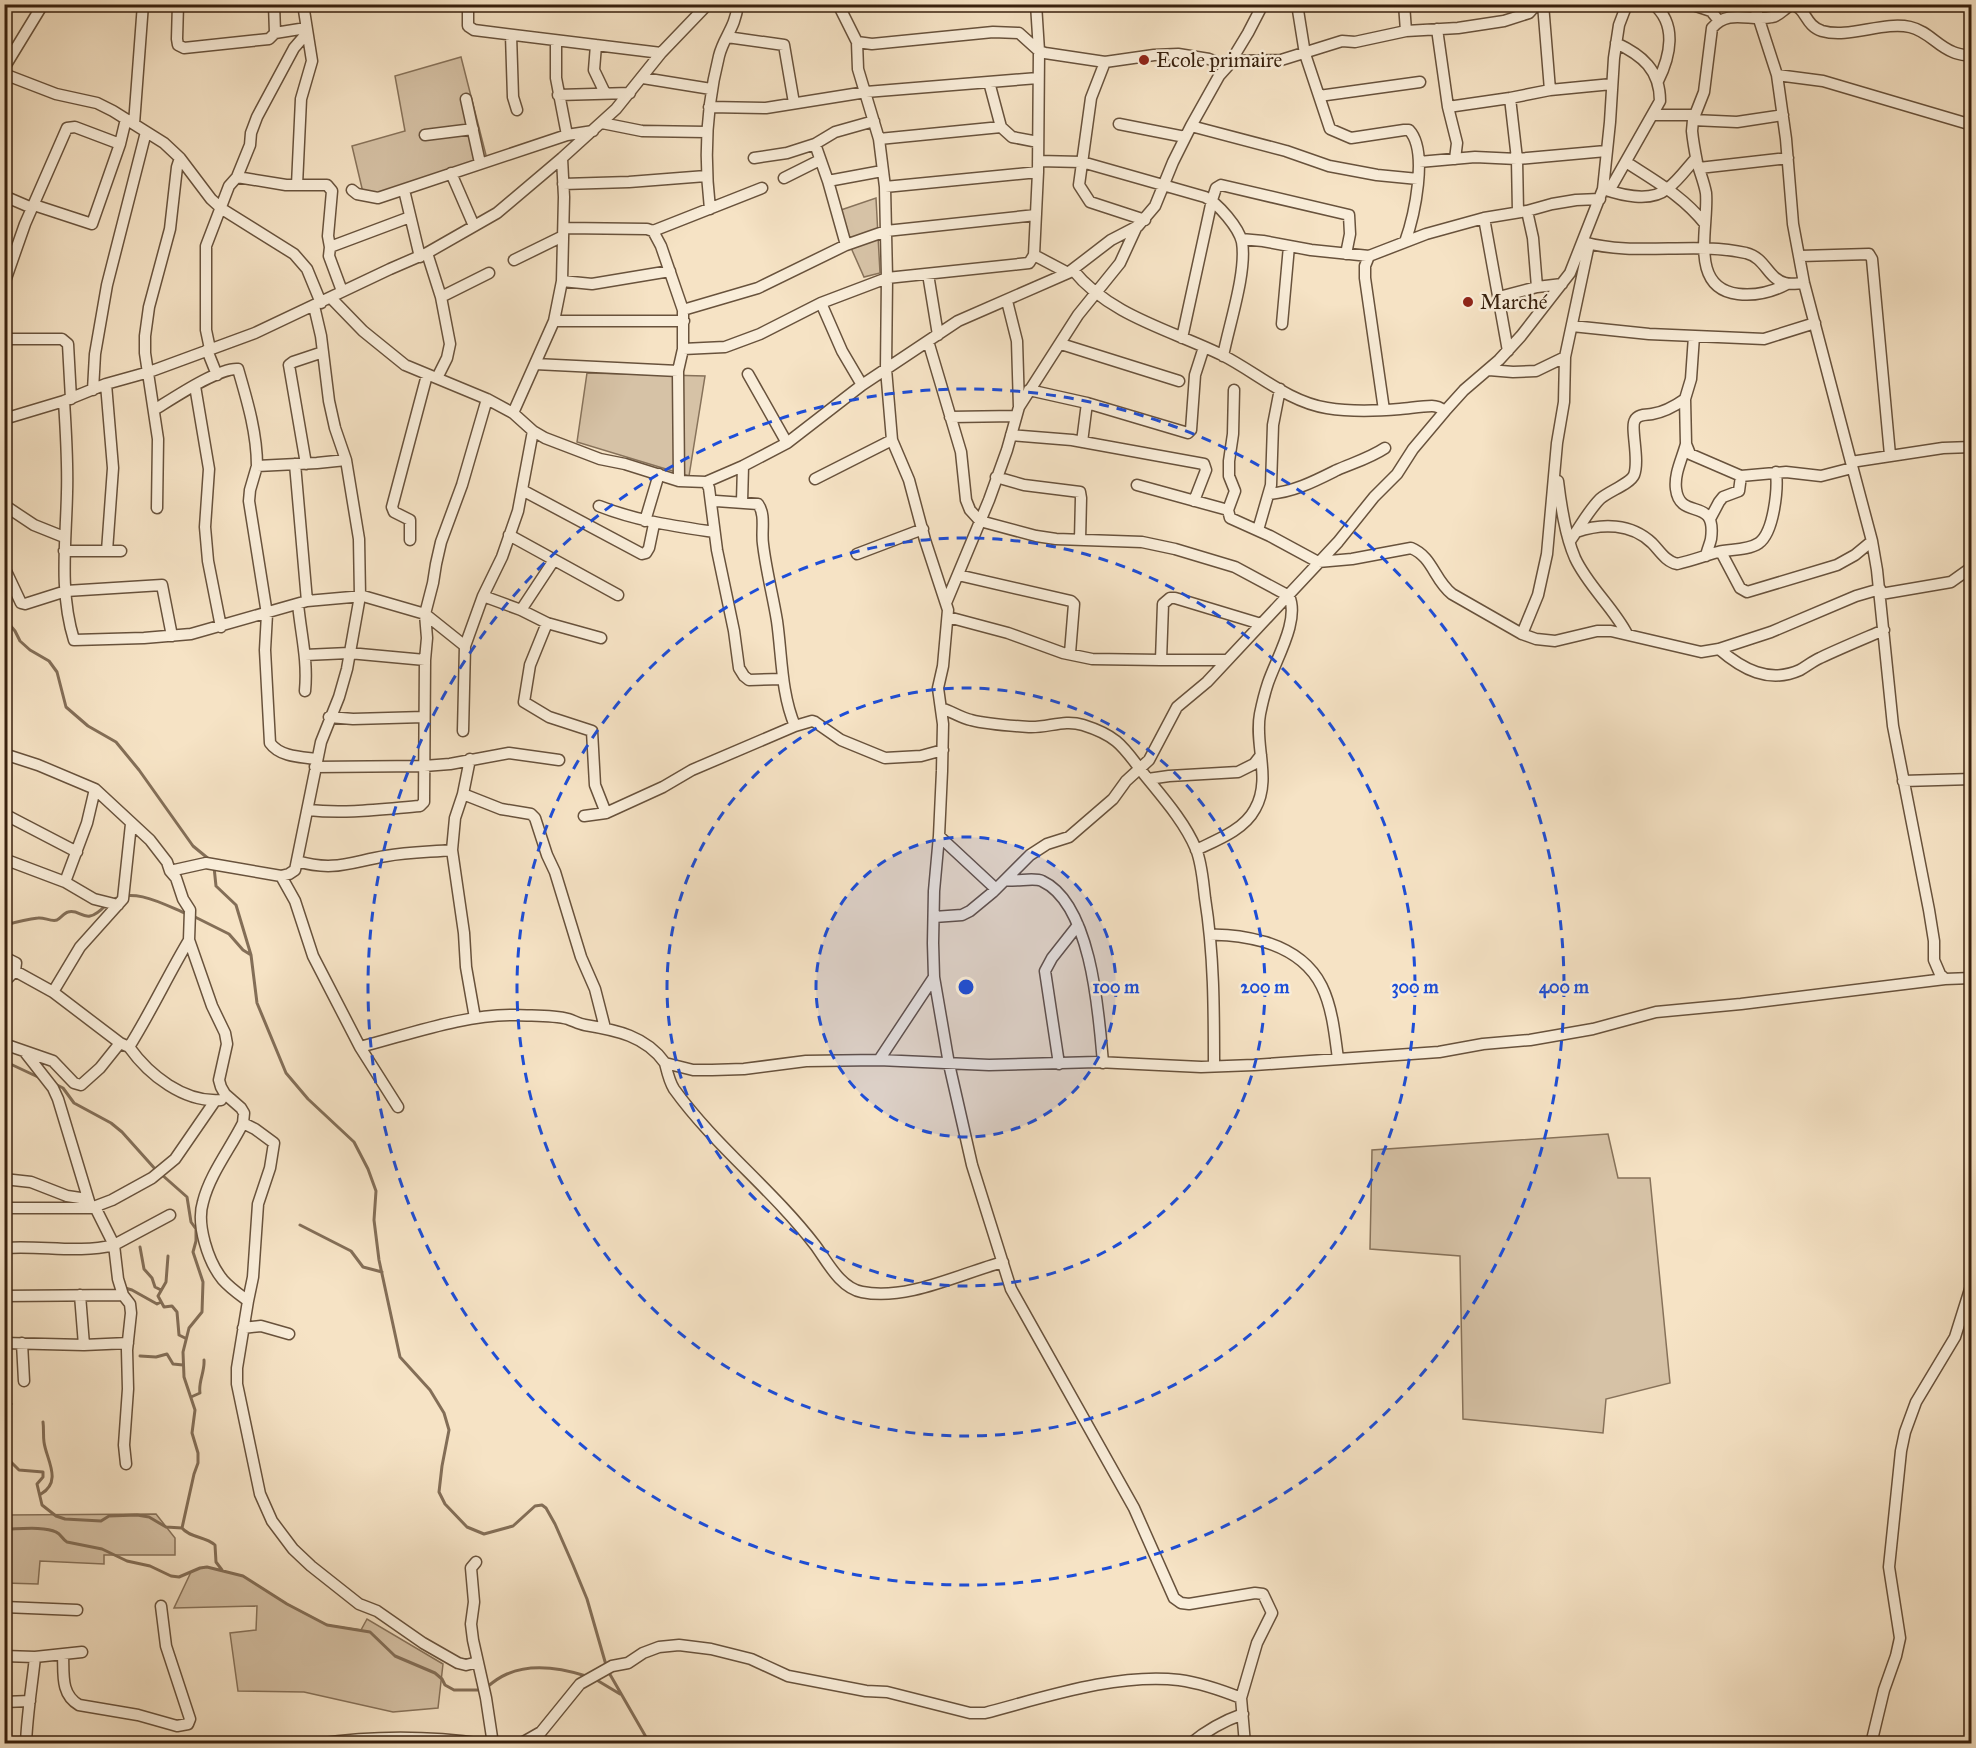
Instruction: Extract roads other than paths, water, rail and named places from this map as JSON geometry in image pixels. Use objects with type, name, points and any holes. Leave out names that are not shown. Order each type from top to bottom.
[{"type":"street","points":[[4,68],[43,4]]},
{"type":"street","points":[[4,196],[92,224],[130,122],[143,4]]},
{"type":"street","points":[[178,4],[177,39],[178,45],[184,48],[262,41],[269,39],[275,33],[306,30]]},
{"type":"street","points":[[274,4],[275,33]]},
{"type":"street","points":[[297,185],[300,108],[312,61],[303,4]]},
{"type":"street","points":[[468,4],[470,28],[661,53]]},
{"type":"street","points":[[4,419],[68,400],[106,384],[148,372],[255,333],[424,255],[474,226],[496,213],[602,123],[643,78],[661,53],[708,4]]},
{"type":"street","points":[[710,209],[706,176],[706,132],[711,89],[719,53],[735,23],[738,4]]},
{"type":"street","points":[[838,4],[857,42],[858,69],[879,139],[885,187],[886,369],[892,440],[909,480],[946,603],[948,617],[938,688],[943,750],[934,891],[934,977],[949,1064],[972,1164],[1011,1289],[1134,1508],[1174,1598],[1181,1603],[1189,1604],[1255,1593],[1263,1594],[1272,1613],[1257,1642],[1241,1698],[1245,1743]]},
{"type":"street","points":[[683,349],[724,347],[760,334],[821,303],[887,278],[1029,263],[1033,260],[1038,167],[1039,51],[1036,4]]},
{"type":"street","points":[[1017,411],[1078,315],[1120,263],[1141,223],[1155,206],[1185,137],[1263,4]]},
{"type":"street","points":[[1298,4],[1305,54],[1330,129],[1351,138],[1409,130],[1413,134],[1419,162],[1418,179],[1413,218],[1405,242]]},
{"type":"street","points":[[1404,4],[1406,32]]},
{"type":"street","points":[[857,42],[872,44],[993,32],[1019,33],[1039,51],[1105,62],[1178,54],[1229,64],[1281,60],[1342,41],[1364,41],[1406,32],[1458,28],[1518,18],[1529,13],[1537,4]]},
{"type":"street","points":[[1543,4],[1550,90]]},
{"type":"street","points":[[1604,193],[1616,43],[1619,24],[1627,4]]},
{"type":"street","points":[[1653,4],[1668,22],[1669,37],[1664,67],[1658,81]]},
{"type":"street","points":[[1690,4],[1711,11],[1719,21]]},
{"type":"street","points":[[1754,4],[1777,75],[1788,158],[1792,215],[1804,283],[1872,541],[1881,592],[1893,726],[1929,910],[1934,941],[1934,960],[1940,974],[1945,979]]},
{"type":"street","points":[[1804,283],[1787,284],[1756,294],[1728,293],[1717,287],[1711,276],[1703,249],[1706,194],[1692,131],[1694,118],[1704,92],[1710,33],[1719,21],[1728,17],[1772,17],[1788,6],[1796,5],[1803,11],[1807,21],[1822,31],[1843,32],[1909,27],[1923,31],[1953,52],[1971,56]]},
{"type":"street","points":[[1437,29],[1448,107],[1457,143],[1455,159]]},
{"type":"street","points":[[217,375],[206,330],[208,238],[222,209],[229,186],[237,177],[250,145],[251,133],[257,117],[306,30]]},
{"type":"street","points":[[511,35],[513,97],[518,110]]},
{"type":"street","points":[[727,37],[784,45],[794,103]]},
{"type":"street","points":[[556,41],[556,78],[567,135]]},
{"type":"street","points":[[934,917],[962,915],[981,903],[1038,850],[1047,844],[1069,837],[1113,800],[1126,781],[1149,760],[1177,707],[1206,682],[1289,596],[1338,542],[1374,497],[1397,474],[1413,449],[1445,411],[1464,390],[1508,351],[1562,284],[1586,243],[1604,193],[1626,162],[1660,101],[1658,81],[1647,64],[1637,53],[1616,43]]},
{"type":"street","points":[[596,45],[594,70],[604,93]]},
{"type":"street","points":[[1105,62],[1091,98],[1079,185],[1090,201],[1141,223]]},
{"type":"street","points":[[4,74],[56,94],[97,103],[164,143],[180,158],[211,199],[222,209],[294,254],[307,270],[322,302],[405,365],[487,399],[513,413],[533,431],[545,438],[600,459],[679,481],[706,482],[787,443],[862,385],[958,321],[1070,272],[1111,240],[1141,223]]},
{"type":"street","points":[[1777,75],[1823,81],[1971,125]]},
{"type":"street","points":[[643,78],[711,89]]},
{"type":"street","points":[[709,107],[766,108],[866,92],[1038,78]]},
{"type":"street","points":[[989,82],[1001,127],[1012,138],[1038,142]]},
{"type":"street","points":[[1319,96],[1420,82]]},
{"type":"street","points":[[1448,107],[1550,90],[1612,84]]},
{"type":"street","points":[[558,95],[630,93]]},
{"type":"street","points":[[1510,98],[1523,212],[1533,238],[1537,287]]},
{"type":"street","points":[[466,99],[480,163]]},
{"type":"street","points":[[1653,115],[1737,122],[1782,115]]},
{"type":"street","points":[[754,158],[787,153],[815,144],[835,132],[874,122]]},
{"type":"street","points":[[602,123],[642,130],[706,132]]},
{"type":"street","points":[[1119,124],[1185,137]]},
{"type":"street","points":[[1191,126],[1286,151],[1329,166],[1377,175],[1418,179]]},
{"type":"street","points":[[4,284],[14,251],[67,128],[75,127],[120,144]]},
{"type":"street","points":[[879,139],[1001,127]]},
{"type":"street","points":[[425,135],[473,129]]},
{"type":"street","points":[[352,190],[357,194],[378,198],[567,135],[593,130]]},
{"type":"street","points":[[93,390],[95,354],[107,285],[146,132]]},
{"type":"street","points":[[815,144],[846,245]]},
{"type":"street","points":[[1419,162],[1474,157],[1517,159],[1606,151]]},
{"type":"street","points":[[157,508],[158,439],[145,353],[145,336],[149,307],[170,229],[180,158]]},
{"type":"street","points":[[513,413],[554,321],[562,281],[562,158]]},
{"type":"street","points":[[1242,239],[1369,256],[1405,242],[1484,218],[1523,212],[1604,193],[1629,196],[1659,194],[1698,163],[1788,158]]},
{"type":"street","points":[[784,178],[820,160]]},
{"type":"street","points":[[885,187],[1082,162],[1212,200],[1225,213],[1242,239],[1243,254],[1240,273],[1223,356]]},
{"type":"street","points":[[1626,162],[1668,189],[1705,224]]},
{"type":"street","points":[[828,181],[882,171]]},
{"type":"street","points":[[451,173],[474,226]]},
{"type":"street","points":[[563,184],[652,181],[706,176]]},
{"type":"street","points":[[237,177],[297,185],[327,185],[332,191],[328,236],[329,256],[342,291]]},
{"type":"street","points":[[1182,338],[1212,200],[1216,188],[1221,185],[1349,214],[1350,234],[1346,254]]},
{"type":"street","points":[[514,260],[563,232],[647,229],[653,231],[762,188]]},
{"type":"street","points":[[404,190],[410,217],[441,297],[450,344],[447,358],[432,377],[392,507],[394,512],[411,520],[410,540]]},
{"type":"street","points":[[554,321],[684,316],[758,288],[846,245],[886,231],[1036,215]]},
{"type":"street","points":[[330,247],[410,217]]},
{"type":"street","points":[[1484,218],[1508,351]]},
{"type":"street","points":[[653,231],[661,246],[684,316],[683,349],[678,370],[679,481]]},
{"type":"street","points":[[1586,243],[1751,254],[1760,258],[1776,279],[1787,284]]},
{"type":"street","points":[[1522,634],[1538,595],[1546,561],[1555,460],[1564,402],[1565,357],[1586,243]]},
{"type":"street","points":[[1282,324],[1289,246]]},
{"type":"street","points":[[1800,256],[1869,254],[1872,259],[1890,455]]},
{"type":"street","points":[[1034,255],[1070,272],[1096,294],[1182,338],[1223,356],[1300,400],[1326,408],[1384,410],[1432,406],[1445,411]]},
{"type":"street","points":[[1369,256],[1365,266],[1365,278],[1384,410]]},
{"type":"street","points":[[562,281],[592,284],[670,271]]},
{"type":"street","points":[[441,297],[489,273]]},
{"type":"street","points":[[928,274],[933,338],[950,417],[961,452],[966,500],[970,510],[980,521],[1036,536],[1142,542],[1175,549],[1235,567],[1289,596],[1292,602],[1286,639],[1267,684],[1260,714],[1262,794],[1248,821],[1232,832],[1196,850]]},
{"type":"street","points":[[1499,297],[1537,287],[1562,284]]},
{"type":"street","points":[[946,603],[980,521],[1011,435],[1017,411],[1017,341],[1007,301]]},
{"type":"street","points":[[170,871],[206,863],[281,876],[295,870],[316,763],[329,717],[339,697],[359,606],[360,552],[346,460],[332,415],[318,321],[322,302]]},
{"type":"street","points":[[821,303],[842,351],[862,385]]},
{"type":"street","points":[[1572,326],[1764,339],[1815,323]]},
{"type":"street","points":[[1694,336],[1691,379],[1685,399],[1686,444],[1677,473],[1676,492],[1682,503],[1689,509],[1706,512],[1710,519],[1711,541],[1706,556]]},
{"type":"street","points":[[4,339],[62,339],[68,344],[67,490],[64,551],[69,619],[75,640],[191,634],[267,614],[302,602],[363,596],[425,614],[465,646]]},
{"type":"street","points":[[1061,344],[1179,381]]},
{"type":"street","points":[[1029,390],[1087,403],[1188,433],[1191,430],[1197,368],[1204,347]]},
{"type":"street","points":[[305,692],[307,672],[302,602],[301,464],[289,365],[323,352]]},
{"type":"street","points":[[1488,370],[1529,372],[1565,357]]},
{"type":"street","points":[[535,364],[678,370]]},
{"type":"street","points":[[154,410],[225,370],[238,369],[255,442],[257,465],[249,490],[250,514],[267,614],[265,650],[270,743],[275,750],[316,763],[424,766],[450,764],[509,753],[559,760]]},
{"type":"street","points":[[748,374],[787,443]]},
{"type":"street","points":[[106,384],[113,468],[106,551]]},
{"type":"street","points":[[195,386],[209,469],[205,527],[208,561],[221,627]]},
{"type":"street","points":[[1258,530],[1271,485],[1273,425],[1280,389]]},
{"type":"street","points":[[1234,390],[1229,476],[1235,491],[1228,510],[1230,518],[1318,562],[1352,559],[1411,548],[1420,552],[1442,586],[1452,594],[1522,634],[1536,639],[1555,640],[1597,631],[1611,631],[1688,650],[1701,652],[1719,650],[1796,622],[1856,596],[1951,582],[1971,567]]},
{"type":"street","points":[[308,810],[333,812],[423,805],[427,638],[425,614],[441,542],[462,485],[487,399]]},
{"type":"street","points":[[1573,537],[1600,499],[1634,476],[1636,445],[1633,425],[1635,419],[1640,415],[1665,411],[1685,399]]},
{"type":"street","points":[[1082,441],[1087,403]]},
{"type":"street","points":[[950,417],[1017,411]]},
{"type":"street","points":[[463,731],[465,646],[518,512],[533,431]]},
{"type":"street","points":[[1011,435],[1082,441],[1204,464],[1206,470],[1194,501]]},
{"type":"street","points":[[815,479],[892,440]]},
{"type":"street","points":[[1686,444],[1690,454],[1694,457],[1741,476],[1776,472],[1821,476],[1890,455],[1971,447]]},
{"type":"street","points":[[1269,494],[1284,493],[1309,484],[1369,458],[1385,448]]},
{"type":"street","points":[[257,465],[346,460]]},
{"type":"street","points":[[1555,460],[1560,498],[1573,537],[1575,558],[1588,579],[1620,620],[1627,634]]},
{"type":"street","points":[[742,502],[743,466]]},
{"type":"street","points":[[1573,537],[1597,526],[1619,526],[1641,534],[1670,562],[1677,564],[1753,546],[1766,535],[1775,505],[1778,483],[1776,472]]},
{"type":"street","points":[[522,490],[642,554],[649,548],[650,522],[659,474]]},
{"type":"street","points":[[1710,519],[1723,497],[1739,491],[1741,476]]},
{"type":"street","points":[[996,477],[1033,487],[1080,492],[1082,498],[1080,540]]},
{"type":"street","points":[[706,482],[712,502],[714,532],[738,648],[739,668],[749,680],[783,679]]},
{"type":"street","points":[[1137,485],[1228,510]]},
{"type":"street","points":[[712,502],[758,504],[762,510],[763,541],[777,621],[783,679],[795,726]]},
{"type":"street","points":[[4,505],[34,525],[64,537]]},
{"type":"street","points":[[599,506],[624,516],[650,522],[714,532]]},
{"type":"street","points":[[857,554],[923,529]]},
{"type":"street","points":[[509,535],[618,595]]},
{"type":"street","points":[[1721,552],[1740,588],[1747,592],[1836,565],[1855,555],[1872,541]]},
{"type":"street","points":[[64,551],[121,551]]},
{"type":"street","points":[[521,610],[554,560]]},
{"type":"street","points":[[4,567],[21,603],[29,603],[66,591],[162,585],[172,636]]},
{"type":"street","points":[[958,575],[1071,601],[1074,604],[1070,653]]},
{"type":"street","points":[[483,596],[521,610],[547,623],[601,638]]},
{"type":"street","points":[[1161,660],[1163,604],[1170,598],[1261,624]]},
{"type":"street","points":[[948,617],[1008,633],[1063,653],[1092,659],[1226,660]]},
{"type":"street","points":[[547,623],[530,665],[524,702],[549,717],[592,731],[595,785],[606,813]]},
{"type":"street","points":[[1719,650],[1739,666],[1755,673],[1775,676],[1799,670],[1824,656],[1884,630]]},
{"type":"street","points":[[305,655],[349,653],[425,660]]},
{"type":"street","points":[[941,708],[970,720],[1028,727],[1041,727],[1068,721],[1081,724],[1116,740],[1183,824],[1196,850],[1202,874],[1213,973],[1215,1066]]},
{"type":"street","points":[[329,717],[353,719],[424,717]]},
{"type":"street","points":[[584,816],[606,813],[663,787],[692,770],[812,721],[842,740],[885,758],[921,756],[943,750]]},
{"type":"street","points":[[4,754],[38,765],[94,789],[150,840],[176,878],[190,910],[189,940],[212,1006],[225,1033],[227,1044],[219,1080],[225,1094],[244,1113],[243,1123],[202,1203],[201,1220],[204,1240],[216,1270],[248,1301]]},
{"type":"street","points":[[1148,779],[1238,771],[1254,764],[1261,755]]},
{"type":"street","points":[[470,759],[463,794],[455,818],[452,850],[464,933],[466,967],[475,1018]]},
{"type":"street","points":[[1903,781],[1971,779]]},
{"type":"street","points":[[65,882],[87,824],[94,789]]},
{"type":"street","points":[[463,794],[501,808],[531,813],[535,818],[555,872],[581,957],[595,989],[604,1028]]},
{"type":"street","points":[[4,814],[77,852]]},
{"type":"street","points":[[53,992],[80,947],[123,899],[131,824]]},
{"type":"street","points":[[939,836],[996,889]]},
{"type":"street","points":[[297,861],[315,866],[334,867],[387,856],[452,850]]},
{"type":"street","points":[[4,860],[65,882],[94,899],[118,905]]},
{"type":"street","points":[[281,876],[295,901],[313,956],[360,1047],[398,1107]]},
{"type":"street","points":[[1006,880],[1022,882],[1039,879],[1051,886],[1078,925],[1095,984],[1103,1064]]},
{"type":"street","points":[[1059,1064],[1045,971],[1052,958],[1078,925]]},
{"type":"street","points":[[1210,935],[1232,934],[1269,944],[1290,952],[1309,966],[1325,994],[1338,1059]]},
{"type":"street","points":[[4,1044],[53,1061],[74,1083],[81,1085],[125,1045],[152,1009],[189,940]]},
{"type":"street","points":[[4,957],[16,963],[15,971],[4,982]]},
{"type":"street","points":[[15,971],[53,992],[125,1045],[162,1081],[199,1099],[230,1100]]},
{"type":"street","points":[[879,1060],[934,977]]},
{"type":"street","points":[[665,1063],[693,1070],[744,1069],[806,1061],[879,1060],[949,1064],[1254,1065],[1439,1052],[1593,1029],[1656,1011],[1741,1004],[1945,979],[1971,978]]},
{"type":"street","points":[[360,1047],[475,1018],[516,1015],[567,1019],[578,1024],[604,1028],[645,1041],[657,1051],[665,1063],[672,1086],[682,1099],[737,1161],[796,1220],[846,1286],[861,1292],[902,1293],[1003,1262]]},
{"type":"street","points":[[24,1051],[53,1088],[58,1099],[91,1205],[114,1245],[118,1279],[123,1295],[130,1304],[124,1444],[126,1464]]},
{"type":"street","points":[[4,1208],[91,1205],[152,1178],[175,1159],[215,1101]]},
{"type":"street","points":[[243,1123],[274,1143],[270,1168],[258,1204],[253,1277],[237,1368],[238,1394],[260,1494],[272,1521],[293,1549],[359,1604],[377,1611],[423,1643],[458,1663],[466,1665],[478,1662]]},
{"type":"street","points":[[4,1179],[31,1182],[91,1205]]},
{"type":"street","points":[[4,1248],[85,1249],[114,1245],[170,1215]]},
{"type":"street","points":[[1871,1743],[1900,1638],[1889,1567],[1905,1432],[1916,1402],[1955,1336],[1971,1283]]},
{"type":"street","points":[[80,1295],[84,1345]]},
{"type":"street","points":[[4,1296],[123,1295]]},
{"type":"street","points":[[243,1328],[261,1326],[289,1334]]},
{"type":"street","points":[[4,1343],[84,1345],[128,1343]]},
{"type":"street","points":[[22,1344],[24,1381]]},
{"type":"street","points":[[476,1562],[471,1568],[474,1602],[471,1624],[493,1743]]},
{"type":"street","points":[[63,1654],[64,1689],[73,1702],[138,1715],[177,1726],[188,1724],[190,1719],[166,1646],[161,1606]]},
{"type":"street","points":[[4,1607],[77,1610]]},
{"type":"street","points":[[520,1743],[541,1732],[580,1684],[612,1666],[628,1663],[643,1653],[659,1647],[679,1645],[711,1649],[751,1659],[788,1676],[897,1694],[970,1713],[985,1713],[1074,1690],[1134,1680],[1179,1680],[1214,1687],[1241,1698]]},
{"type":"street","points":[[4,1656],[35,1657],[82,1652]]},
{"type":"street","points":[[26,1743],[26,1718],[35,1657]]},
{"type":"street","points":[[4,1702],[30,1701]]},
{"type":"street","points":[[1190,1743],[1225,1720],[1244,1714]]},
{"type":"street","points":[[317,1743],[375,1739],[484,1743]]},
{"type":"waterway","points":[[4,618],[20,641],[49,661],[57,672],[66,707],[88,726],[116,742],[139,770],[193,846],[210,860]]},
{"type":"waterway","points":[[214,867],[216,886],[236,905],[251,955],[257,1003],[286,1073],[308,1099],[354,1142],[376,1191],[374,1220],[379,1260],[400,1357],[430,1390],[444,1413],[449,1430],[439,1492],[445,1504],[467,1527],[484,1534],[513,1526],[535,1506],[542,1505],[546,1508],[587,1599],[606,1665]]},
{"type":"waterway","points":[[111,901],[129,895],[139,896],[187,914]]},
{"type":"waterway","points":[[6,925],[38,918],[57,920],[73,911],[88,916],[99,912],[106,905]]},
{"type":"waterway","points":[[193,916],[229,934],[243,950],[251,955]]},
{"type":"waterway","points":[[4,1061],[38,1077]]},
{"type":"waterway","points":[[55,1084],[63,1088],[74,1103],[111,1123],[122,1132],[156,1170]]},
{"type":"waterway","points":[[161,1174],[187,1197],[191,1222],[196,1229],[193,1252],[203,1282],[202,1312],[189,1328],[183,1352],[184,1377],[195,1410],[192,1433],[198,1453],[198,1463],[182,1528],[189,1534],[215,1545],[216,1562],[222,1570]]},
{"type":"waterway","points":[[300,1225],[351,1251],[363,1267],[382,1272]]},
{"type":"waterway","points":[[140,1247],[144,1269],[152,1278],[155,1287],[161,1290]]},
{"type":"waterway","points":[[168,1256],[166,1282],[158,1296],[164,1307],[172,1306],[177,1312],[179,1335],[185,1338]]},
{"type":"waterway","points":[[125,1288],[157,1304],[161,1302]]},
{"type":"waterway","points":[[140,1356],[156,1357],[167,1354],[173,1364],[183,1365]]},
{"type":"waterway","points":[[191,1397],[200,1393],[204,1360]]},
{"type":"waterway","points":[[4,1441],[9,1430],[6,1410],[11,1404]]},
{"type":"waterway","points":[[41,1494],[48,1489],[52,1476],[44,1442],[43,1422]]},
{"type":"waterway","points":[[4,1442],[7,1448],[6,1455]]},
{"type":"waterway","points":[[4,1455],[19,1470],[43,1472],[43,1477],[37,1484],[42,1505],[56,1516],[65,1519],[101,1521],[109,1516],[137,1515],[149,1517],[166,1527],[182,1528]]},
{"type":"waterway","points":[[4,1529],[51,1530],[67,1542],[102,1549],[127,1561],[150,1566],[171,1576],[179,1577],[207,1567],[243,1576],[287,1604],[327,1625],[370,1632],[395,1656],[435,1673],[445,1685],[454,1690],[481,1690]]},
{"type":"waterway","points":[[487,1687],[504,1675],[526,1669],[557,1669],[586,1676]]},
{"type":"waterway","points":[[608,1671],[650,1744]]},
{"type":"waterway","points":[[595,1679],[620,1694]]},
{"type":"place","name":"Ecole primaire","points":[[1144,60]]},
{"type":"place","name":"Marché","points":[[1468,302]]}]
